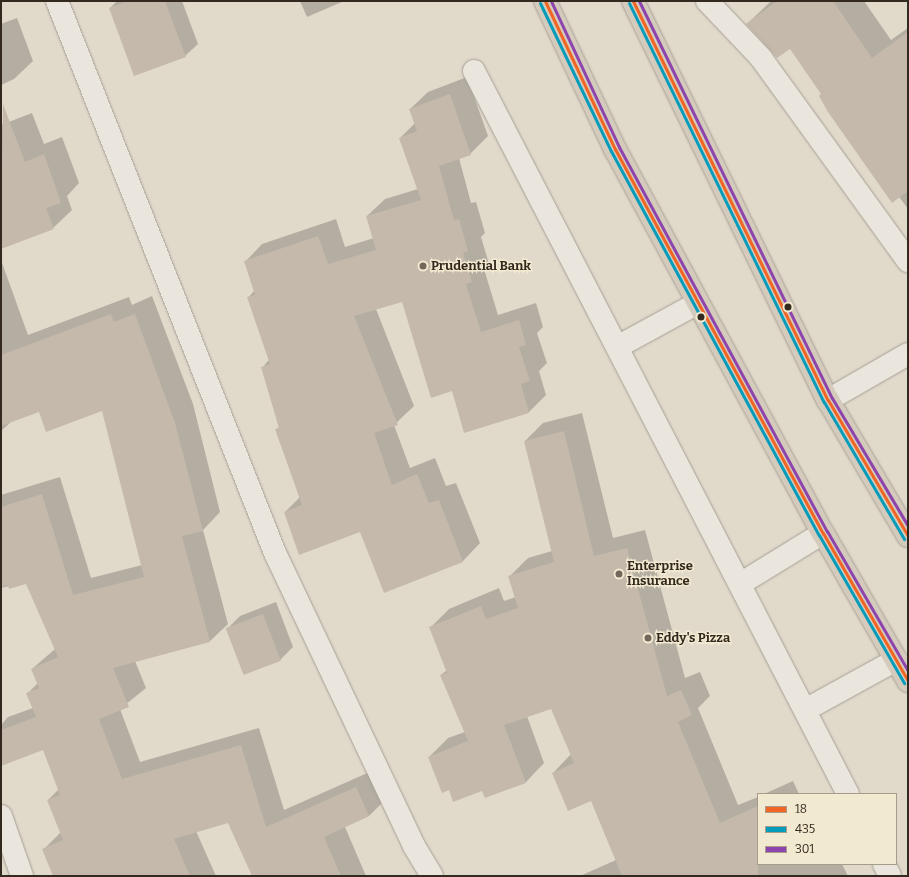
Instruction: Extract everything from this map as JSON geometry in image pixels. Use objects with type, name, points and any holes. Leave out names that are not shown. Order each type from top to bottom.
[{"type":"highway","points":[[545,1],[615,149],[823,533],[908,681]]},
{"type":"highway","points":[[633,1],[828,400],[908,536]]},
{"type":"street","points":[[57,1],[275,553],[414,846],[432,876]]},
{"type":"street","points":[[708,1],[760,58],[908,261]]},
{"type":"street","points":[[474,71],[618,346],[847,793]]},
{"type":"street","points":[[618,346],[698,303]]},
{"type":"street","points":[[828,400],[908,354]]},
{"type":"street","points":[[740,584],[823,533]]},
{"type":"street","points":[[805,710],[896,660]]},
{"type":"street","points":[[1,816],[22,876]]},
{"type":"street","points":[[884,865],[890,876]]},
{"type":"building","points":[[127,1],[165,1],[186,57],[134,76],[109,8]]},
{"type":"building","points":[[777,1],[833,1],[872,58],[908,32],[908,191],[892,203],[828,112],[819,96],[821,94],[790,49],[777,58],[746,24]]},
{"type":"building","points":[[450,94],[471,155],[439,166],[454,220],[459,219],[468,251],[463,253],[472,282],[466,284],[481,332],[519,320],[526,345],[519,347],[530,381],[521,384],[529,413],[464,433],[452,391],[431,398],[402,302],[354,316],[398,425],[374,433],[392,485],[417,474],[429,503],[439,500],[463,562],[384,593],[360,532],[299,555],[284,512],[302,505],[275,429],[279,428],[261,367],[270,364],[247,297],[255,295],[244,261],[318,236],[328,264],[376,250],[366,216],[421,200],[399,138],[417,131],[409,109]]},
{"type":"building","points":[[3,104],[25,162],[44,154],[61,203],[46,208],[54,229],[1,249]]},
{"type":"building","points":[[111,314],[114,322],[135,314],[175,423],[203,531],[182,536],[210,642],[113,668],[129,707],[99,719],[122,779],[241,745],[266,827],[356,787],[369,816],[324,837],[341,876],[252,876],[228,823],[174,839],[190,876],[53,876],[42,849],[63,840],[47,800],[60,795],[43,750],[1,766],[1,730],[36,717],[26,693],[39,688],[31,669],[58,657],[26,584],[9,589],[8,585],[1,587],[1,507],[42,494],[73,595],[144,577],[102,411],[46,432],[39,412],[1,426],[1,355]]},
{"type":"building","points":[[564,431],[594,556],[627,548],[667,696],[681,690],[692,715],[678,722],[720,823],[757,806],[758,876],[622,876],[591,801],[568,811],[552,773],[574,763],[551,709],[504,725],[526,783],[485,798],[482,791],[453,802],[449,790],[442,793],[428,757],[468,741],[440,675],[447,673],[429,627],[481,606],[486,619],[518,608],[508,576],[554,562],[524,441]]},
{"type":"building","points":[[263,614],[281,661],[244,675],[226,628]]},
{"type":"transit line","name":"18","points":[[545,1],[615,149],[823,533],[908,681]]},
{"type":"transit line","name":"301","points":[[551,1],[619,147],[827,531],[908,671]]},
{"type":"transit line","name":"18","points":[[633,1],[828,400],[908,536]]},
{"type":"transit line","name":"301","points":[[639,1],[832,398],[908,526]]},
{"type":"transit line","name":"435","points":[[540,3],[611,151],[819,535],[904,683]]},
{"type":"transit line","name":"435","points":[[629,3],[824,402],[904,539]]},
{"type":"place","name":"Prudential Bank","points":[[423,266]]},
{"type":"place","name":"Enterprise Insurance","points":[[619,574]]},
{"type":"place","name":"Eddy's Pizza","points":[[648,638]]}]
